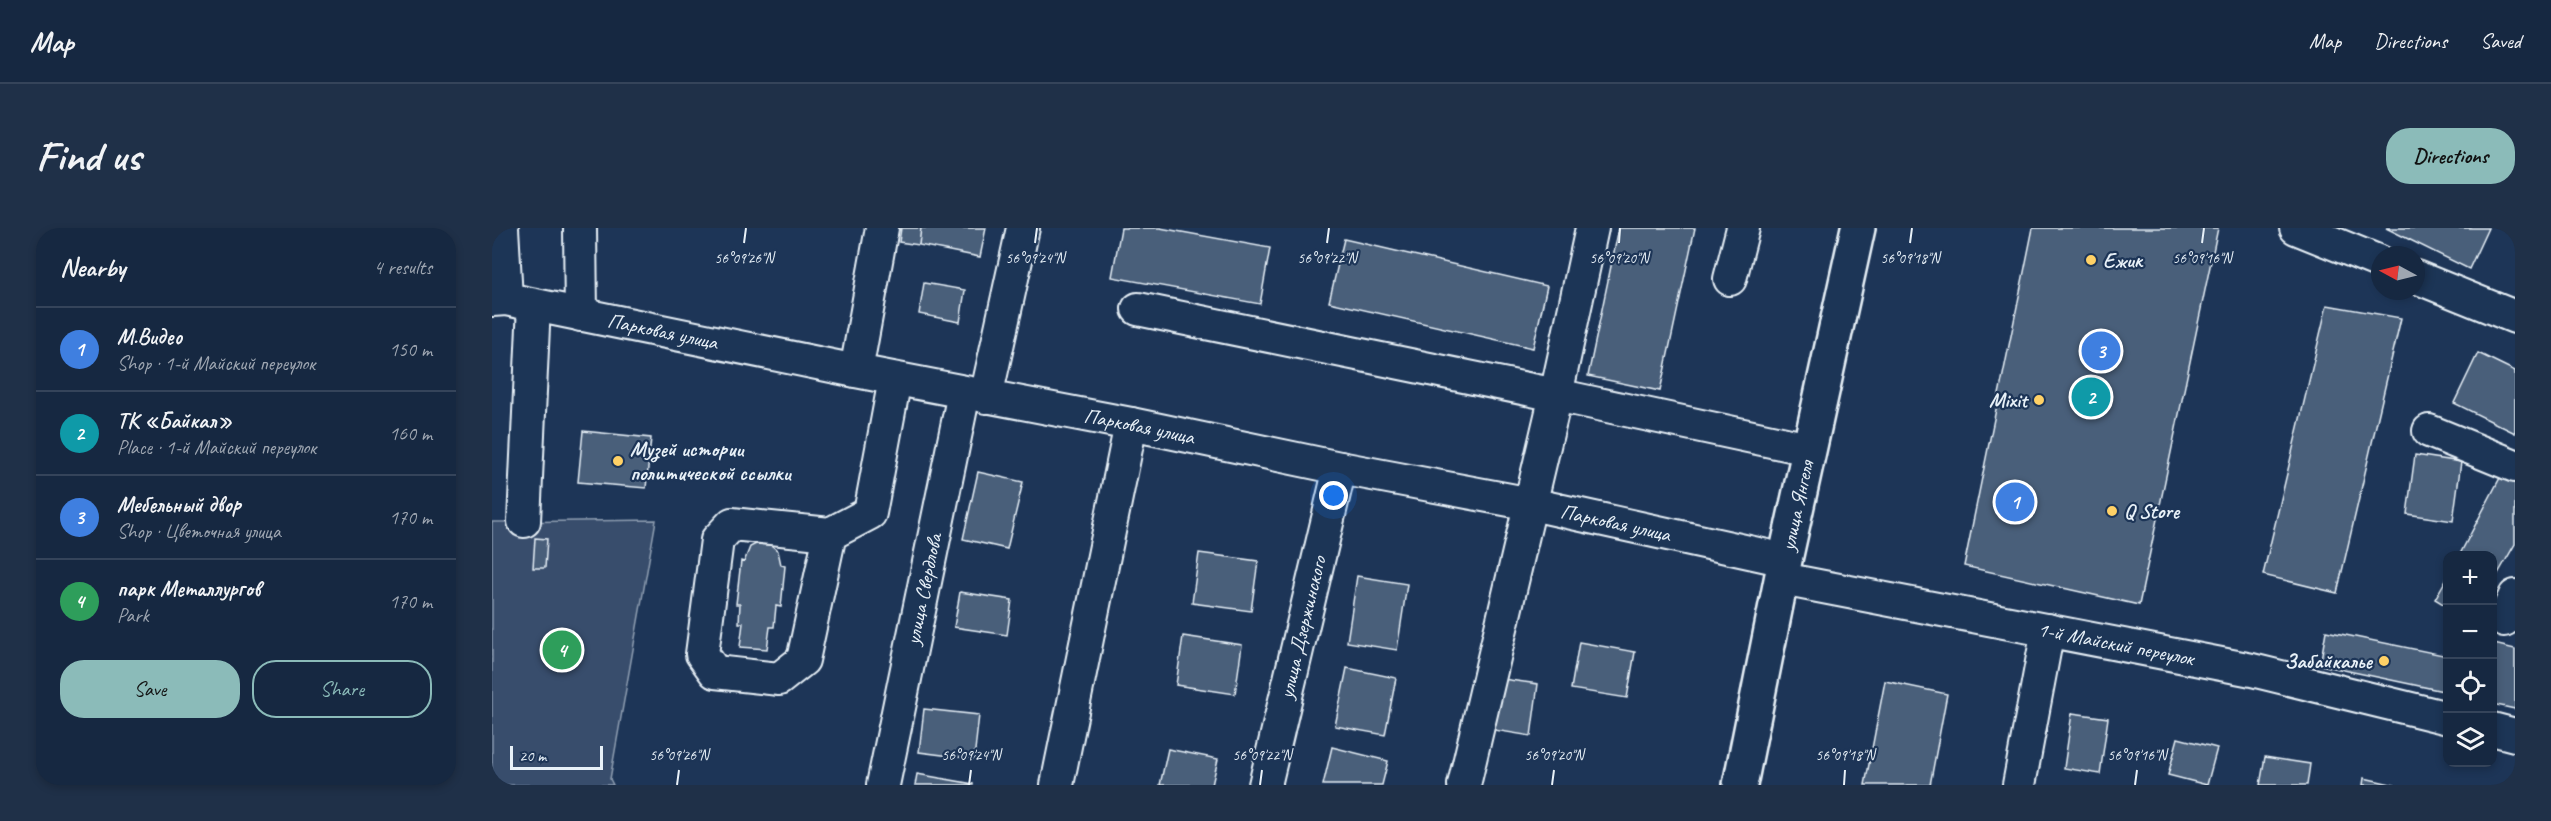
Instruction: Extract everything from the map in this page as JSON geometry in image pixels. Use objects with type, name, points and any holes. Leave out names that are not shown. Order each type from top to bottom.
[{"type":"main road","name":"улица Янгеля","points":[[1740,785],[1783,569],[1858,228]]},
{"type":"street","points":[[502,228],[511,301],[524,521]]},
{"type":"street","points":[[580,228],[581,315]]},
{"type":"street","points":[[856,371],[882,228]]},
{"type":"street","name":"улица Свердлова","points":[[883,785],[975,395],[1023,228]]},
{"type":"street","points":[[1464,785],[1531,504],[1592,228]]},
{"type":"street","points":[[1730,279],[1743,228]]},
{"type":"street","points":[[2296,228],[2371,258]]},
{"type":"street","points":[[2425,281],[2515,317]]},
{"type":"street","name":"Парковая улица","points":[[511,301],[975,395],[1131,424],[1340,468],[1531,504],[1783,569]]},
{"type":"street","points":[[1138,309],[1809,449]]},
{"type":"street","points":[[830,534],[803,660],[779,679],[715,672],[702,654],[717,540],[732,524],[830,534],[870,513],[895,379]]},
{"type":"street","points":[[1057,785],[1131,424]]},
{"type":"street","points":[[2429,431],[2515,466]]},
{"type":"street","name":"улица Дзержинского","points":[[1265,785],[1340,468]]},
{"type":"street","name":"1-й Майский переулок","points":[[1783,569],[2048,630],[2252,670],[2443,717]]},
{"type":"street","points":[[2019,785],[2048,630]]},
{"type":"street","points":[[2497,730],[2515,735]]},
{"type":"shaded area","points":[[656,520],[610,779],[613,785],[492,785],[492,522]]},
{"type":"building","points":[[901,228],[921,228],[919,245],[899,242]]},
{"type":"building","points":[[921,228],[986,228],[980,257],[919,245]]},
{"type":"building","points":[[1121,228],[1160,228],[1270,248],[1260,304],[1112,277]]},
{"type":"building","points":[[1619,228],[1695,228],[1660,391],[1588,376]]},
{"type":"building","points":[[2033,228],[2218,228],[2139,605],[1964,566]]},
{"type":"building","points":[[2386,228],[2488,228],[2469,269]]},
{"type":"building","points":[[1344,239],[1547,286],[1533,348],[1329,302]]},
{"type":"building","points":[[924,283],[965,290],[960,322],[919,314]]},
{"type":"building","points":[[2327,305],[2401,318],[2337,593],[2263,575]]},
{"type":"building","points":[[2478,353],[2515,371],[2515,433],[2454,403]]},
{"type":"building","points":[[583,431],[651,438],[646,488],[578,482]]},
{"type":"building","points":[[2415,455],[2461,462],[2453,521],[2407,514]]},
{"type":"building","points":[[978,472],[1023,482],[1007,549],[963,539]]},
{"type":"building","points":[[2502,474],[2515,481],[2515,544],[2497,575],[2497,551],[2462,551]]},
{"type":"building","points":[[535,538],[547,539],[545,568],[533,568]]},
{"type":"building","points":[[756,544],[771,545],[778,551],[781,565],[785,566],[781,607],[776,606],[774,627],[770,627],[767,649],[740,647],[743,623],[739,623],[740,604],[736,604],[741,561],[744,562],[750,547]]},
{"type":"building","points":[[1199,553],[1258,561],[1251,611],[1192,603]]},
{"type":"building","points":[[1357,576],[1407,584],[1397,650],[1347,642]]},
{"type":"building","points":[[2443,585],[2443,604],[2435,599]]},
{"type":"building","points":[[960,592],[1012,600],[1007,635],[954,627]]},
{"type":"building","name":"Забайкалье","points":[[2326,631],[2443,655],[2443,691],[2320,665]]},
{"type":"building","points":[[1183,636],[1242,645],[1235,694],[1176,685]]},
{"type":"building","points":[[1579,642],[1635,652],[1627,698],[1571,689]]},
{"type":"building","points":[[2497,645],[2515,649],[2515,709],[2497,705]]},
{"type":"building","points":[[1347,668],[1396,678],[1385,735],[1335,726]]},
{"type":"building","points":[[1495,678],[1538,684],[1531,736],[1488,729]]},
{"type":"building","points":[[1885,681],[1947,694],[1930,785],[1865,785]]},
{"type":"building","points":[[924,709],[979,715],[974,759],[919,752]]},
{"type":"building","points":[[2072,713],[2108,718],[2100,774],[2064,768]]},
{"type":"building","points":[[2178,738],[2217,748],[2207,785],[2168,775]]},
{"type":"building","points":[[1332,747],[1388,761],[1382,785],[1323,785]]},
{"type":"building","points":[[1168,749],[1218,759],[1212,785],[1160,785]]},
{"type":"building","points":[[2265,757],[2310,764],[2307,785],[2260,785]]},
{"type":"building","points":[[917,774],[973,784],[973,785],[915,785]]},
{"type":"building","points":[[2364,778],[2395,785],[2363,785]]},
{"type":"place","name":"Ежик","points":[[2091,260]]},
{"type":"place","name":"Мебельный двор","points":[[2101,351]]},
{"type":"place","name":"ТК «Байкал»","points":[[2091,397]]},
{"type":"place","name":"Mixit","points":[[2039,400]]},
{"type":"place","name":"Музей истории политической ссылки","points":[[618,461]]},
{"type":"place","name":"М.Видео","points":[[2015,502]]},
{"type":"place","name":"Q Store","points":[[2112,511]]},
{"type":"place","name":"парк Металлургов","points":[[562,650]]},
{"type":"place","name":"Забайкалье","points":[[2384,661]]}]
